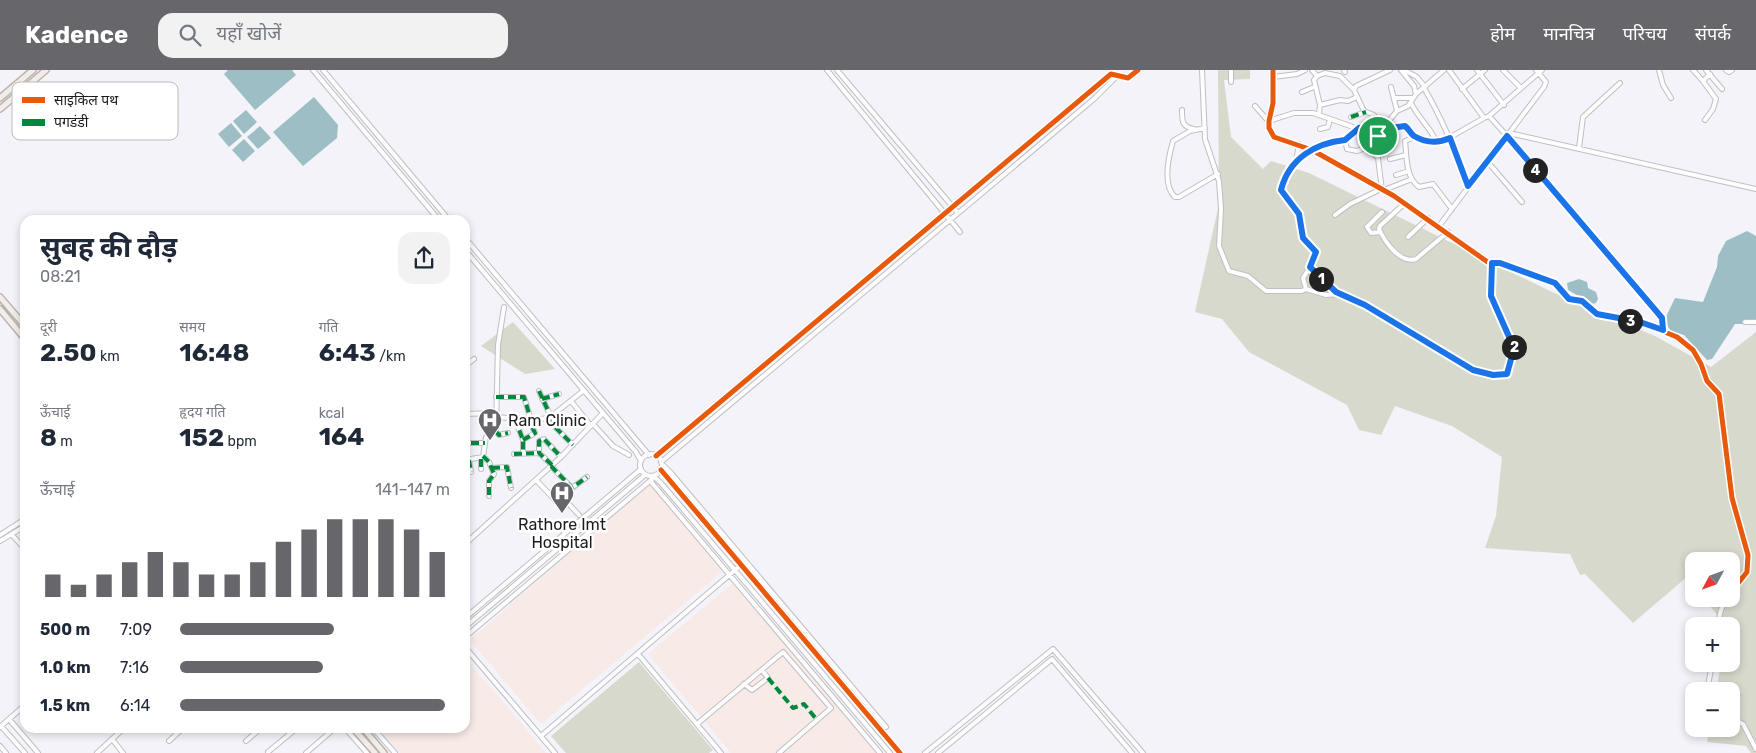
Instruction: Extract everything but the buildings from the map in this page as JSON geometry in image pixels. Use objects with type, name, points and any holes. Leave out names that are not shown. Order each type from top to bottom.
[{"type":"main road","points":[[19,82],[33,70]]},
{"type":"main road","points":[[32,82],[46,70]]},
{"type":"main road","points":[[0,98],[12,88]]},
{"type":"main road","points":[[0,109],[12,99]]},
{"type":"main road","points":[[0,296],[20,320]]},
{"type":"main road","points":[[0,309],[20,333]]},
{"type":"main road","points":[[360,733],[375,753]]},
{"type":"main road","points":[[367,733],[384,753]]},
{"type":"street","points":[[313,70],[435,215]]},
{"type":"street","points":[[323,70],[446,215]]},
{"type":"street","points":[[827,70],[960,232]]},
{"type":"street","points":[[837,70],[958,213]]},
{"type":"street","points":[[470,244],[649,455],[656,456],[1111,74],[1128,78],[1138,70]]},
{"type":"street","points":[[1202,70],[1207,144],[1218,174],[1221,209],[1219,241],[1229,271],[1248,276],[1268,291],[1306,289],[1326,295],[1339,294]]},
{"type":"street","points":[[1231,70],[1231,82]]},
{"type":"street","points":[[1267,70],[1273,71],[1273,103],[1269,128],[1274,137],[1312,150],[1382,190],[1428,218],[1492,263],[1500,263],[1555,283],[1569,299],[1582,301],[1597,314],[1640,322],[1663,330],[1677,337],[1693,350],[1701,364],[1707,381],[1721,398],[1732,498],[1746,541],[1749,564],[1747,572],[1740,581]]},
{"type":"street","points":[[1273,77],[1297,74],[1305,70]]},
{"type":"street","points":[[1312,70],[1317,76]]},
{"type":"street","points":[[1354,90],[1356,86],[1381,72],[1390,70]]},
{"type":"street","points":[[1402,70],[1417,76],[1439,113],[1468,186]]},
{"type":"street","points":[[1402,70],[1414,86],[1416,94]]},
{"type":"street","points":[[1269,121],[1294,113],[1319,114],[1359,128],[1382,124],[1411,103],[1416,94],[1444,70]]},
{"type":"street","points":[[1449,70],[1484,118]]},
{"type":"street","points":[[1462,88],[1479,72],[1485,70]]},
{"type":"street","points":[[1503,70],[1521,88]]},
{"type":"street","points":[[1659,70],[1663,85],[1671,98]]},
{"type":"street","points":[[1694,70],[1716,99],[1713,109],[1705,120]]},
{"type":"street","points":[[1706,70],[1722,89]]},
{"type":"street","points":[[1726,70],[1729,72],[1732,70]]},
{"type":"street","points":[[1366,141],[1378,136],[1384,129],[1405,126],[1414,136],[1437,143],[1450,138],[1489,116],[1504,105],[1539,71],[1546,82],[1544,87],[1439,226]]},
{"type":"street","points":[[1479,72],[1504,105]]},
{"type":"street","points":[[1319,114],[1320,105],[1314,87],[1314,80],[1317,76],[1325,73],[1338,75],[1354,90],[1366,112],[1374,115],[1389,129]]},
{"type":"street","points":[[1703,81],[1710,74]]},
{"type":"street","points":[[470,633],[652,478],[662,466],[1095,98],[1118,75]]},
{"type":"street","points":[[1579,148],[1583,117],[1620,83]]},
{"type":"street","points":[[1302,92],[1314,87]]},
{"type":"street","points":[[1391,87],[1397,112]]},
{"type":"street","points":[[1320,105],[1340,100],[1348,101],[1357,97]]},
{"type":"street","points":[[1394,98],[1413,98]]},
{"type":"street","points":[[1411,103],[1418,117],[1433,134],[1437,143]]},
{"type":"street","points":[[1255,106],[1269,121]]},
{"type":"street","points":[[1182,110],[1184,126],[1196,129]]},
{"type":"street","points":[[1351,117],[1366,112]]},
{"type":"street","points":[[1489,116],[1508,134],[1662,318],[1663,330]]},
{"type":"street","points":[[1320,129],[1328,127],[1330,119]]},
{"type":"street","points":[[1382,124],[1384,129]]},
{"type":"street","points":[[1205,128],[1196,129],[1176,138],[1172,143],[1168,165],[1172,194],[1179,196],[1218,174]]},
{"type":"street","points":[[1345,140],[1359,128]]},
{"type":"street","points":[[1359,128],[1368,147],[1378,158],[1382,190]]},
{"type":"street","points":[[1508,134],[1579,148],[1756,189]]},
{"type":"street","points":[[1414,136],[1405,141],[1406,155],[1412,179],[1419,187],[1433,184],[1452,209]]},
{"type":"street","points":[[1306,289],[1302,279],[1310,267],[1316,252],[1303,238],[1299,214],[1281,190],[1290,167],[1296,161],[1312,150],[1339,138],[1345,140]]},
{"type":"street","points":[[1345,140],[1348,149],[1357,150],[1378,144]]},
{"type":"street","points":[[1296,161],[1299,144]]},
{"type":"street","points":[[1390,159],[1406,155]]},
{"type":"street","points":[[1487,161],[1522,202]]},
{"type":"street","points":[[911,170],[917,165]]},
{"type":"street","points":[[1396,174],[1409,171]]},
{"type":"street","points":[[1335,215],[1350,204],[1412,179]]},
{"type":"street","points":[[1406,204],[1380,226],[1380,232],[1387,243],[1405,259],[1413,260],[1448,232]]},
{"type":"street","points":[[1380,232],[1371,233],[1367,227],[1382,212]]},
{"type":"street","points":[[1408,237],[1428,218]]},
{"type":"street","points":[[470,256],[603,413],[641,461],[641,469],[646,475],[652,478],[736,570],[890,753]]},
{"type":"street","points":[[1310,267],[1339,294],[1365,305],[1473,370],[1505,376],[1508,372],[1514,348],[1491,296],[1492,263]]},
{"type":"street","points":[[495,431],[498,345],[504,307]]},
{"type":"street","points":[[1745,322],[1756,322]]},
{"type":"street","points":[[470,362],[474,359]]},
{"type":"street","points":[[570,376],[576,370]]},
{"type":"street","points":[[539,391],[549,418],[573,445]]},
{"type":"street","points":[[470,414],[496,415],[530,420],[549,418],[583,391]]},
{"type":"street","points":[[542,399],[559,394]]},
{"type":"street","points":[[496,397],[522,396],[526,399],[530,420],[535,432],[523,440]]},
{"type":"street","points":[[571,401],[613,446],[629,455]]},
{"type":"street","points":[[470,539],[561,457],[603,413]]},
{"type":"street","points":[[515,419],[523,440],[523,453]]},
{"type":"street","points":[[495,431],[499,435],[508,433]]},
{"type":"street","points":[[481,469],[487,436],[495,431]]},
{"type":"street","points":[[561,457],[544,439],[538,443],[539,453],[572,488],[587,478]]},
{"type":"street","points":[[471,443],[485,443]]},
{"type":"street","points":[[514,454],[539,453]]},
{"type":"street","points":[[641,461],[649,455]]},
{"type":"street","points":[[656,456],[741,565],[900,753]]},
{"type":"street","points":[[470,460],[482,458]]},
{"type":"street","points":[[482,458],[492,468],[494,475],[489,481],[489,496]]},
{"type":"street","points":[[662,466],[671,472],[887,726],[881,731]]},
{"type":"street","points":[[492,468],[507,467],[511,488]]},
{"type":"street","points":[[470,614],[641,469]]},
{"type":"street","points":[[470,622],[646,475]]},
{"type":"street","points":[[652,478],[730,575],[880,753]]},
{"type":"street","points":[[536,480],[557,502],[565,500],[579,515]]},
{"type":"street","points":[[0,535],[20,523]]},
{"type":"street","points":[[0,542],[20,529]]},
{"type":"street","points":[[0,531],[20,532]]},
{"type":"street","points":[[12,535],[20,544]]},
{"type":"street","points":[[541,736],[741,565]]},
{"type":"street","points":[[925,753],[1049,650],[1056,650],[1143,753]]},
{"type":"street","points":[[938,753],[1052,659],[1056,650]]},
{"type":"street","points":[[470,652],[555,753]]},
{"type":"street","points":[[696,724],[783,652],[831,708],[779,753]]},
{"type":"street","points":[[638,654],[721,753]]},
{"type":"street","points":[[1052,659],[1132,753]]},
{"type":"street","points":[[744,684],[752,690],[768,678],[762,670]]},
{"type":"street","points":[[858,704],[863,700]]},
{"type":"street","points":[[20,709],[0,727],[25,753]]},
{"type":"street","points":[[9,719],[20,732]]},
{"type":"street","points":[[1740,722],[1743,724],[1756,750]]},
{"type":"street","points":[[21,733],[38,753]]},
{"type":"street","points":[[96,753],[119,733]]},
{"type":"street","points":[[169,741],[178,733]]},
{"type":"street","points":[[246,741],[255,733]]},
{"type":"street","points":[[268,752],[291,733]]},
{"type":"street","points":[[306,753],[328,733]]},
{"type":"street","points":[[349,733],[367,753]]},
{"type":"street","points":[[377,733],[395,753]]},
{"type":"street","points":[[112,739],[123,753]]},
{"type":"street","points":[[0,746],[6,753]]},
{"type":"shaded area","points":[[1218,70],[1250,70],[1250,79],[1224,80],[1231,137],[1263,169],[1271,161],[1309,173],[1552,292],[1655,336],[1711,367],[1756,332],[1756,753],[1751,753],[1746,746],[1707,742],[1708,737],[1740,737],[1740,682],[1718,682],[1720,672],[1740,672],[1740,617],[1718,617],[1712,608],[1740,608],[1740,552],[1685,552],[1685,579],[1633,623],[1585,574],[1580,575],[1570,554],[1485,548],[1496,516],[1502,457],[1452,426],[1395,406],[1381,435],[1359,430],[1347,405],[1249,352],[1222,319],[1195,312],[1219,204]]},
{"type":"shaded area","points":[[513,322],[555,369],[525,374],[481,346]]},
{"type":"shaded area","points":[[650,483],[723,571],[541,724],[470,640]]},
{"type":"shaded area","points":[[733,583],[876,753],[731,753],[648,654]]},
{"type":"shaded area","points":[[639,662],[713,750],[709,753],[566,753],[551,736]]},
{"type":"shaded area","points":[[470,664],[546,753],[400,753],[382,733],[470,733]]},
{"type":"water","points":[[228,70],[292,70],[296,75],[255,110],[224,74]]},
{"type":"water","points":[[314,97],[338,125],[337,138],[303,166],[273,132]]},
{"type":"water","points":[[246,110],[257,122],[244,134],[233,121]]},
{"type":"water","points":[[231,123],[242,136],[229,147],[218,134]]},
{"type":"water","points":[[260,126],[271,138],[258,149],[247,137]]},
{"type":"water","points":[[244,139],[255,151],[243,162],[232,150]]},
{"type":"water","points":[[1747,231],[1756,236],[1756,324],[1735,324],[1712,359],[1707,360],[1684,335],[1671,331],[1664,321],[1675,298],[1703,302],[1717,267],[1718,256],[1726,241]]},
{"type":"water","points":[[1579,279],[1587,282],[1588,288],[1596,292],[1598,299],[1596,303],[1592,304],[1568,290],[1567,283]]},
{"type":"marked path","points":[[1351,117],[1366,112]]},
{"type":"marked path","points":[[539,391],[551,417]]},
{"type":"marked path","points":[[542,399],[559,394]]},
{"type":"marked path","points":[[496,397],[524,397],[531,420]]},
{"type":"marked path","points":[[515,419],[523,440],[523,453]]},
{"type":"marked path","points":[[547,419],[573,445]]},
{"type":"marked path","points":[[523,440],[535,433],[529,420]]},
{"type":"marked path","points":[[495,431],[499,435],[508,433]]},
{"type":"marked path","points":[[552,465],[539,453],[539,441],[544,439],[561,457]]},
{"type":"marked path","points":[[471,443],[485,443]]},
{"type":"marked path","points":[[514,454],[539,453]]},
{"type":"marked path","points":[[483,456],[489,462],[494,474],[489,481],[489,496]]},
{"type":"marked path","points":[[481,459],[481,469]]},
{"type":"marked path","points":[[470,466],[471,472]]},
{"type":"marked path","points":[[551,466],[572,488],[587,477]]},
{"type":"marked path","points":[[492,468],[507,467],[511,488]]},
{"type":"marked path","points":[[768,678],[793,708],[804,704],[817,720]]},
{"type":"cycle path","points":[[656,456],[1111,74],[1128,78],[1138,70]]},
{"type":"cycle path","points":[[1273,70],[1273,103],[1269,128],[1274,137],[1312,150],[1394,196],[1489,263],[1500,263],[1555,283],[1569,299],[1582,301],[1597,313],[1640,322],[1677,337],[1693,350],[1701,364],[1707,381],[1719,394],[1732,498],[1748,555],[1747,572],[1740,581]]},
{"type":"cycle path","points":[[661,470],[900,753]]},
{"type":"place","name":"Ram Clinic","points":[[490,441]]},
{"type":"place","name":"Rathore Imt Hospital","points":[[562,514]]},
{"type":"route","points":[[1405,126],[1414,136],[1430,142],[1440,143],[1450,138],[1468,186],[1507,136],[1662,318],[1663,330],[1640,322],[1597,314],[1582,301],[1569,299],[1555,283],[1500,263],[1492,263],[1491,296],[1514,348],[1507,374],[1505,376],[1493,375],[1473,370],[1365,305],[1336,292],[1310,267],[1316,252],[1303,238],[1300,216],[1281,189],[1292,164],[1311,150],[1339,138],[1341,141],[1345,140],[1359,128],[1366,141],[1378,136],[1384,129],[1405,126]]}]
